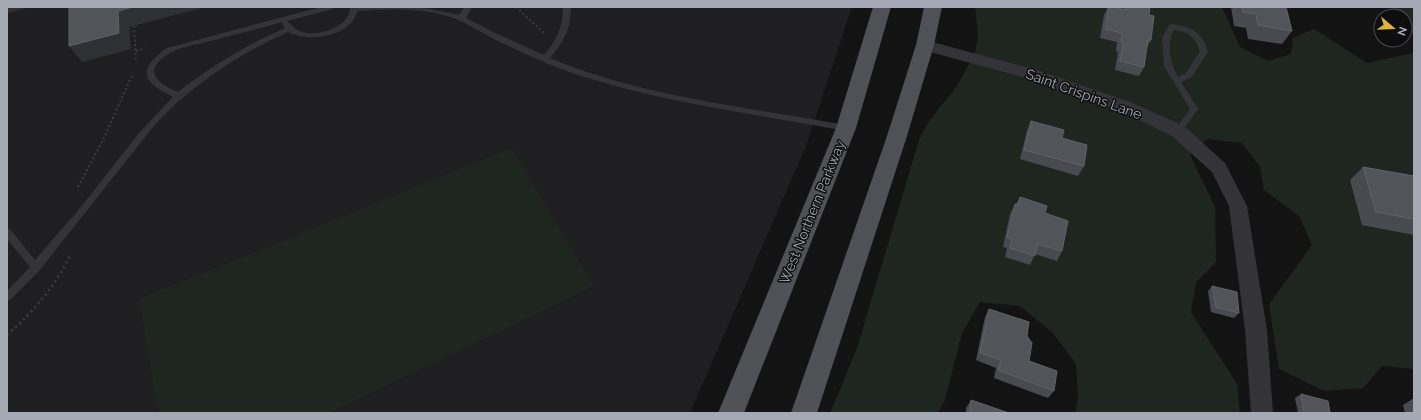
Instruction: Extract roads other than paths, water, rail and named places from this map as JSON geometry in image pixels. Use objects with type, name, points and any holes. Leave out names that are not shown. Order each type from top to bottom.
[{"type":"main road","name":"West Northern Parkway","points":[[731,413],[846,128],[882,7]]},
{"type":"main road","points":[[804,413],[897,136],[925,45],[933,7]]},
{"type":"street","name":"Saint Crispins Lane","points":[[925,45],[1031,74],[1124,106],[1178,131],[1219,168],[1238,206],[1256,330],[1262,413]]},
{"type":"lane","points":[[180,96],[167,91],[152,79],[150,72],[152,64],[159,56],[170,50],[330,7]]},
{"type":"lane","points":[[461,19],[468,7]]},
{"type":"lane","points":[[545,58],[558,44],[564,34],[567,21],[567,7]]},
{"type":"lane","points":[[284,20],[288,29],[294,33],[304,35],[326,33],[346,23],[352,16],[354,8],[402,9],[428,12],[461,19],[568,68],[625,86],[670,96],[846,128]]},
{"type":"lane","points":[[1178,80],[1189,75],[1204,51],[1200,38],[1190,30],[1172,27],[1166,38],[1168,66],[1178,80],[1194,109],[1178,131]]},
{"type":"lane","points":[[7,297],[36,268],[143,134],[180,96],[223,63],[266,38],[288,29]]},
{"type":"lane","points":[[7,232],[36,268]]}]
